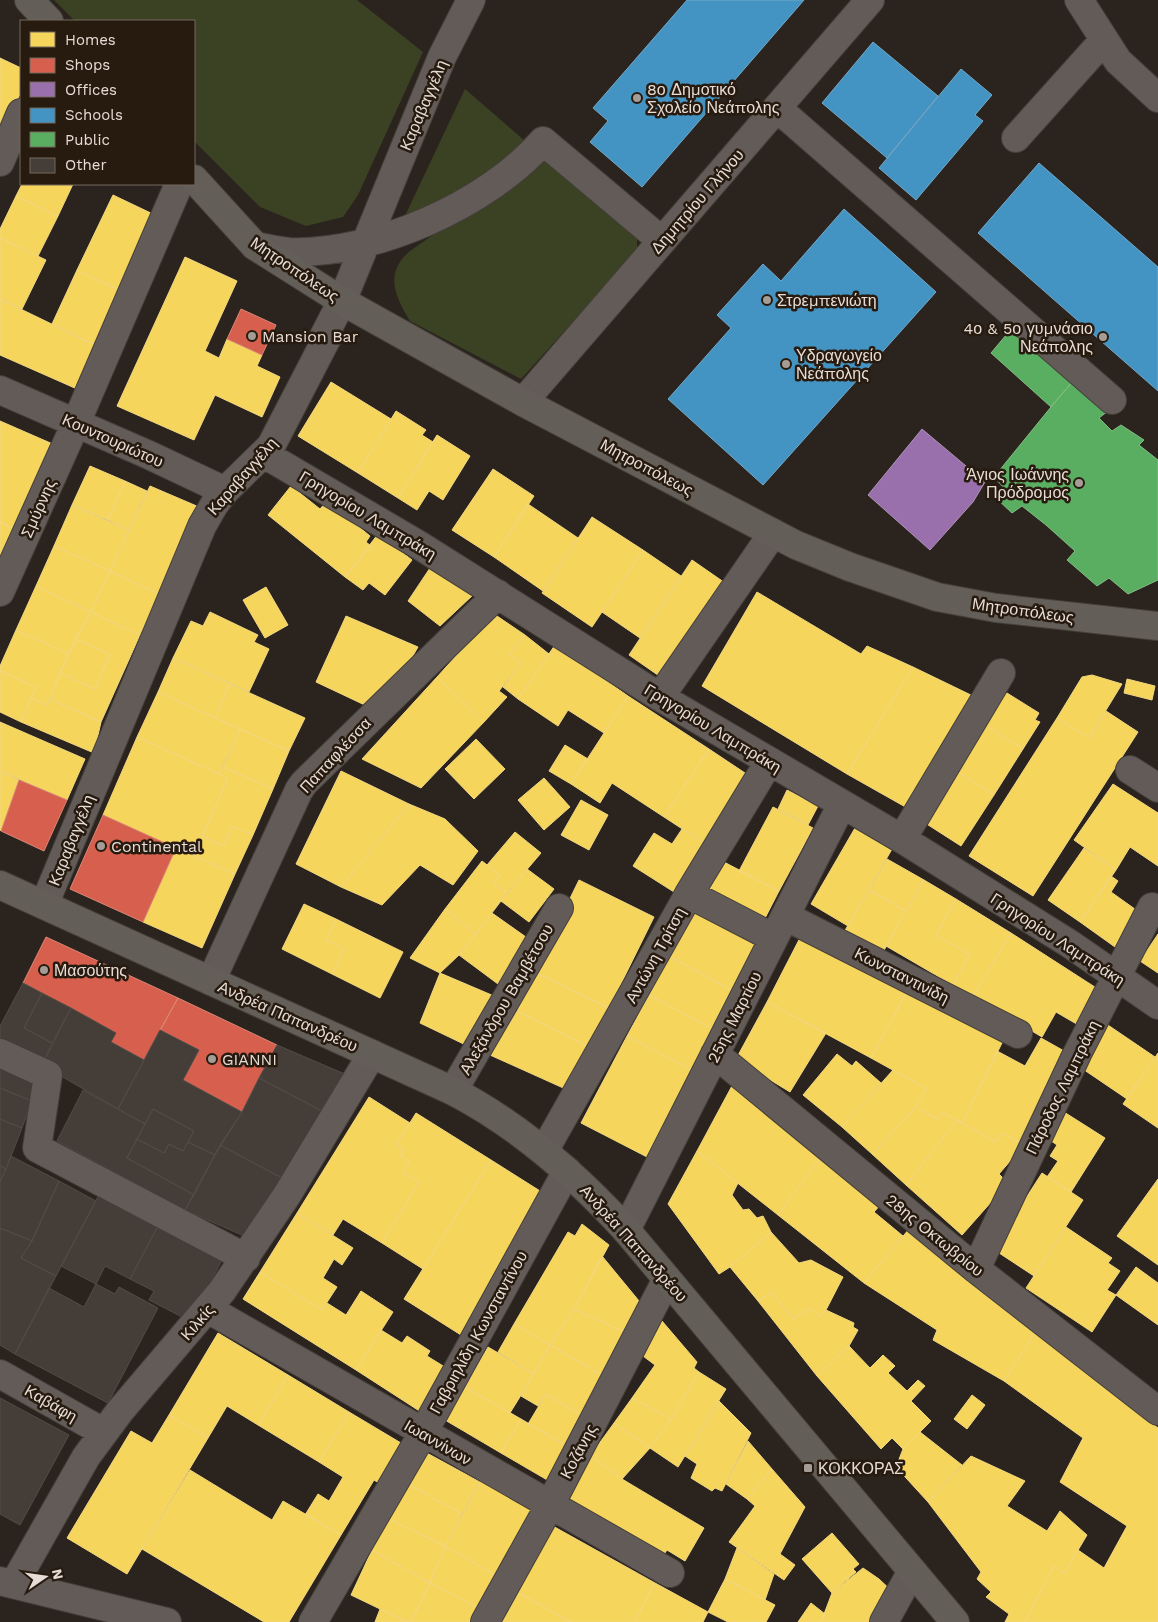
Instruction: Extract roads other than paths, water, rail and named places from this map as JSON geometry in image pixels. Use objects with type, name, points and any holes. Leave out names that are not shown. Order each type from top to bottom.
[{"type":"main road","points":[[29,0],[48,20]]},
{"type":"main road","name":"Μητροπόλεως","points":[[195,180],[255,246],[342,301],[523,402],[803,548],[850,567],[937,597],[996,608],[1158,626]]},
{"type":"main road","name":"Ανδρέα Παπανδρέου","points":[[2,891],[44,905],[453,1091],[498,1116],[544,1151],[589,1191],[626,1230],[955,1622]]},
{"type":"street","name":"Καραβαγγέλη","points":[[44,905],[202,526],[214,505],[225,491],[271,446],[288,415],[328,336],[324,336],[342,301],[442,57],[471,0]]},
{"type":"street","name":"Δημητρίου Γλήνου","points":[[523,402],[870,0]]},
{"type":"street","points":[[1079,0],[1118,61],[1158,98]]},
{"type":"street","points":[[1016,138],[1104,40]]},
{"type":"street","points":[[777,108],[1112,400]]},
{"type":"street","points":[[0,162],[20,115]]},
{"type":"street","points":[[255,246],[289,252],[333,248],[365,242],[423,223],[466,202],[506,174],[543,141],[662,241]]},
{"type":"street","name":"Σμύρνης","points":[[0,592],[76,423],[179,185]]},
{"type":"street","name":"Κουντουριώτου","points":[[0,390],[225,491]]},
{"type":"street","name":"Γρηγορίου Λαμπράκη","points":[[264,454],[498,594],[769,762],[902,839],[1070,944],[1158,1005]]},
{"type":"street","points":[[660,696],[773,533]]},
{"type":"street","name":"Παπαφλέσσα","points":[[211,981],[299,790],[304,783],[498,594]]},
{"type":"street","points":[[902,839],[1001,673]]},
{"type":"street","name":"Αντώνη Τρίτση","points":[[544,1151],[689,894],[769,762]]},
{"type":"street","points":[[1130,770],[1158,788]]},
{"type":"street","name":"25ης Μαρτίου","points":[[626,1230],[842,804]]},
{"type":"street","name":"Κωνσταντινίδη","points":[[689,894],[780,927],[1018,1034]]},
{"type":"street","name":"Πάροδος Λαμπράκη","points":[[976,1269],[1076,1054],[1152,907]]},
{"type":"street","name":"Αλεξάνδρου Βαμβέτσου","points":[[453,1091],[559,908]]},
{"type":"street","points":[[0,1053],[48,1075],[37,1148],[246,1258]]},
{"type":"street","name":"Κιλκίς","points":[[7,1582],[103,1432],[208,1309],[246,1258],[287,1195],[372,1054]]},
{"type":"street","name":"28ης Οκτωβρίου","points":[[715,1054],[976,1269],[1155,1401]]},
{"type":"street","name":"Γαβριηλίδη Κωνσταντίνου","points":[[312,1622],[423,1433],[567,1171]]},
{"type":"street","name":"Κοζάνης","points":[[485,1622],[550,1505],[667,1279]]},
{"type":"street","name":"Ιωαννίνων","points":[[208,1309],[670,1573]]},
{"type":"street","name":"Καβάφη","points":[[0,1374],[103,1432]]},
{"type":"street","points":[[884,1622],[912,1571]]},
{"type":"street","points":[[7,1582],[167,1622]]},
{"type":"place","name":"8ο Δημοτικό Σχολείο Νεάπολης","points":[[637,98]]},
{"type":"place","name":"Στρεμπενιώτη","points":[[767,300]]},
{"type":"place","name":"Mansion Bar","points":[[252,336]]},
{"type":"place","name":"4ο & 5ο γυμνάσιο Νεάπολης","points":[[1103,337]]},
{"type":"place","name":"Υδραγωγείο Νεάπολης","points":[[786,364]]},
{"type":"place","name":"Άγιος Ιωάννης Πρόδρομος","points":[[1079,483]]},
{"type":"place","name":"Continental","points":[[101,846]]},
{"type":"place","name":"Μασούτης","points":[[44,970]]},
{"type":"place","name":"GIANNI","points":[[212,1059]]},
{"type":"place","name":"ΚΟΚΚΟΡΑΣ","points":[[808,1468]]}]
